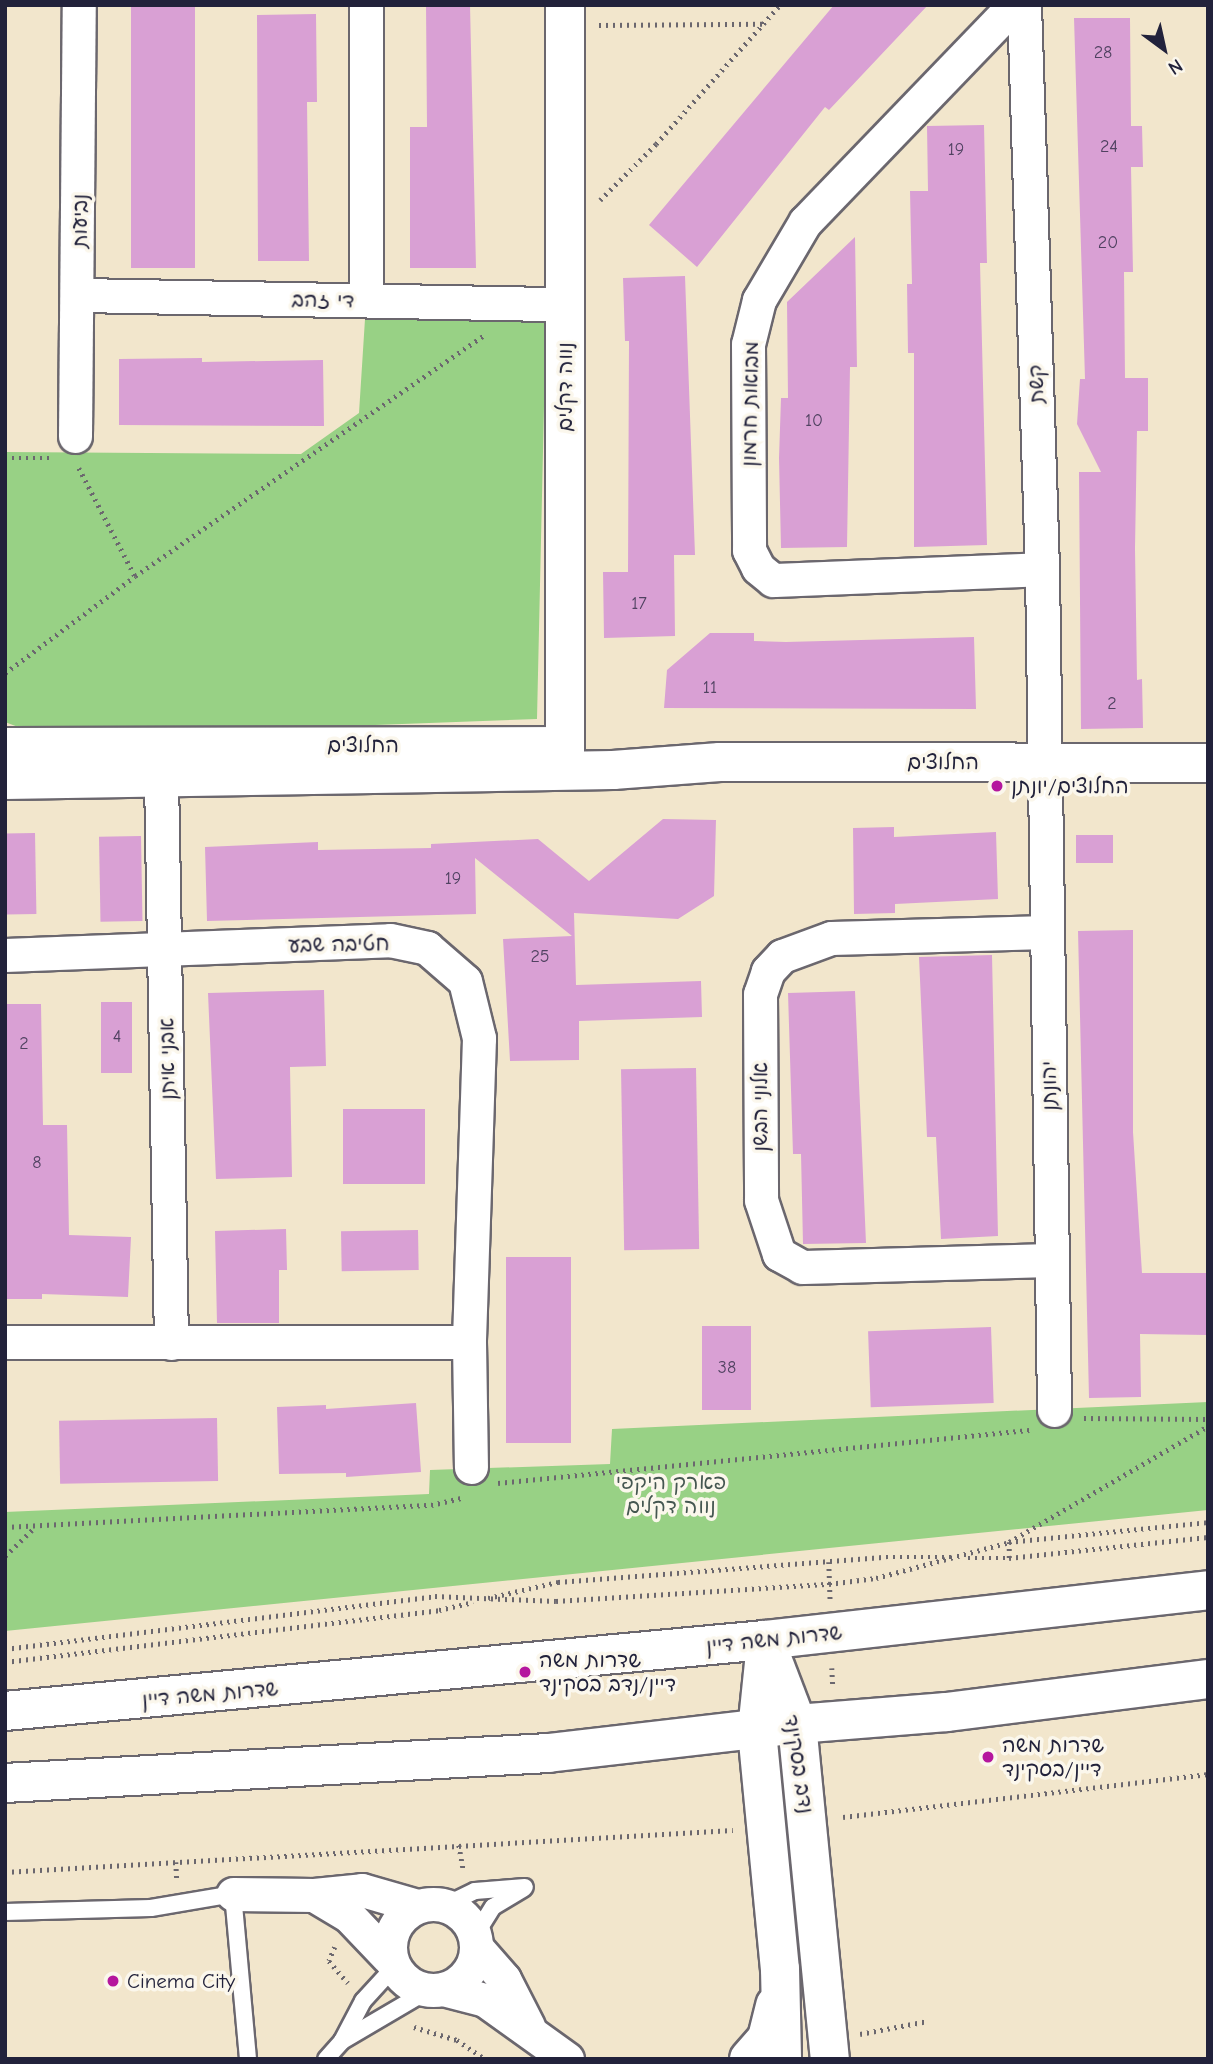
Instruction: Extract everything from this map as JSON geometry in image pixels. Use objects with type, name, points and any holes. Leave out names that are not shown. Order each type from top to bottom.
[{"type":"street","name":"נביעות","points":[[75,447],[80,295],[79,5]]},
{"type":"street","points":[[366,5],[366,300]]},
{"type":"street","name":"מבואות חרמון","points":[[1014,5],[805,222],[759,300],[748,344],[749,550],[758,568],[773,580],[1042,569]]},
{"type":"street","name":"קשת","points":[[1024,5],[1042,569],[1045,763]]},
{"type":"street","name":"נווה דקלים","points":[[565,15],[565,758]]},
{"type":"street","name":"די זהב","points":[[80,295],[565,304]]},
{"type":"street","name":"החלוצים","points":[[5,747],[720,762],[1208,763]]},
{"type":"street","name":"החלוצים","points":[[5,780],[161,776],[565,758]]},
{"type":"street","name":"יהונתן","points":[[1045,763],[1055,1419]]},
{"type":"street","name":"אבני איתן","points":[[161,776],[171,1343]]},
{"type":"street","name":"אלוני הבשן","points":[[1047,932],[831,938],[782,956],[768,971],[760,994],[761,1200],[779,1254],[802,1268],[1051,1259]]},
{"type":"street","name":"חטיבה שבע","points":[[5,956],[390,940],[427,948],[465,981],[479,1038],[469,1342],[474,1481]]},
{"type":"street","points":[[5,1342],[469,1342]]},
{"type":"street","name":"שדרות משה דיין","points":[[5,1711],[68,1708],[765,1640],[1208,1590]]},
{"type":"street","name":"נדב בסקינד","points":[[765,1640],[797,1724],[844,2047]]},
{"type":"street","name":"נדב בסקינד","points":[[765,1640],[757,1731],[780,1982],[782,2059]]},
{"type":"street","points":[[5,1783],[548,1754],[757,1731],[797,1724],[947,1712],[1208,1679]]},
{"type":"street","points":[[5,1701],[68,1708]]},
{"type":"street","points":[[233,1894],[314,1895],[362,1890],[459,1911],[476,1941],[504,1979],[529,2028]]},
{"type":"street","points":[[314,1895],[349,1916],[415,1987],[485,2000],[529,2028],[567,2059]]},
{"type":"street","points":[[391,1962],[396,1925],[431,1906]]},
{"type":"street","points":[[436,1990],[467,1975],[476,1941]]},
{"type":"street","points":[[749,2059],[767,2038],[780,1982]]},
{"type":"lane","points":[[431,1906],[475,1891],[525,1887],[493,1907],[476,1941]]},
{"type":"lane","points":[[5,1912],[151,1908],[233,1894],[248,2059]]},
{"type":"lane","points":[[327,2057],[342,2041],[363,2001],[391,1962]]},
{"type":"lane","points":[[342,2041],[436,1990]]},
{"type":"path","points":[[565,226],[582,217],[656,144],[780,5]]},
{"type":"path","points":[[565,15],[763,24]]},
{"type":"path","points":[[5,673],[135,576],[485,335]]},
{"type":"path","points":[[75,447],[135,576]]},
{"type":"path","points":[[5,1527],[431,1505],[451,1502],[474,1481],[1055,1419],[1208,1419]]},
{"type":"path","points":[[5,1649],[435,1596],[479,1601],[556,1601],[829,1584],[876,1578],[961,1558],[1009,1542],[1208,1426]]},
{"type":"path","points":[[1009,1542],[1208,1521]]},
{"type":"path","points":[[5,1556],[35,1527]]},
{"type":"path","points":[[5,1662],[439,1611],[558,1582],[886,1558],[1009,1558],[1208,1537]]},
{"type":"path","points":[[1009,1542],[1009,1558]]},
{"type":"path","points":[[843,1817],[1208,1774]]},
{"type":"path","points":[[5,1872],[766,1828]]},
{"type":"path","points":[[385,2018],[457,2040],[485,2059]]},
{"type":"path","points":[[844,2047],[928,2021]]},
{"type":"green space","points":[[546,317],[537,719],[78,736],[26,730],[5,722],[5,452],[301,454],[359,413],[365,319]]},
{"type":"green space","name":"פארק היקפי נווה דקלים","points":[[1208,1402],[1208,1510],[5,1631],[5,1512],[429,1494],[430,1470],[610,1464],[612,1429]]},
{"type":"building","points":[[131,5],[195,5],[195,268],[131,268]]},
{"type":"building","points":[[426,5],[470,5],[476,268],[410,268],[410,127],[427,127]]},
{"type":"building","points":[[834,5],[928,5],[829,110],[825,107],[697,267],[649,225]]},
{"type":"building","points":[[316,14],[317,102],[307,102],[309,261],[258,261],[257,15]]},
{"type":"building","points":[[1074,18],[1130,18],[1131,126],[1142,126],[1143,167],[1131,167],[1133,272],[1124,272],[1125,378],[1148,378],[1148,431],[1137,431],[1135,549],[1137,680],[1142,679],[1143,728],[1081,729],[1079,472],[1101,472],[1077,424],[1080,379],[1085,379]]},
{"type":"building","points":[[984,125],[987,263],[980,263],[987,545],[914,547],[914,353],[908,353],[907,284],[912,284],[910,191],[928,191],[927,126]]},
{"type":"building","points":[[855,237],[857,367],[850,367],[847,547],[781,548],[779,458],[781,398],[788,398],[787,302]]},
{"type":"building","points":[[685,276],[695,555],[674,555],[675,636],[604,638],[603,572],[628,572],[629,341],[625,341],[623,278]]},
{"type":"building","points":[[202,358],[202,362],[323,360],[324,426],[119,425],[119,359]]},
{"type":"building","points":[[710,633],[754,633],[754,641],[786,642],[974,637],[976,709],[664,708],[667,670]]},
{"type":"building","points":[[663,819],[716,820],[714,896],[678,919],[574,913],[576,985],[701,981],[702,1017],[579,1021],[579,1060],[510,1061],[503,939],[572,936],[475,858],[476,914],[207,921],[205,847],[318,842],[318,850],[431,848],[431,844],[538,839],[589,881]]},
{"type":"building","points":[[894,827],[894,837],[996,832],[998,899],[895,904],[895,913],[854,914],[853,828]]},
{"type":"building","points":[[35,833],[36,914],[6,915],[5,834]]},
{"type":"building","points":[[1076,835],[1113,835],[1113,863],[1076,863]]},
{"type":"building","points":[[141,836],[142,921],[100,922],[99,837]]},
{"type":"building","points":[[1133,930],[1133,1132],[1142,1273],[1208,1273],[1208,1335],[1140,1334],[1141,1397],[1089,1398],[1078,931]]},
{"type":"building","points":[[992,955],[998,1236],[941,1239],[936,1137],[927,1137],[919,957]]},
{"type":"building","points":[[324,990],[326,1066],[290,1067],[292,1177],[216,1179],[208,993]]},
{"type":"building","points":[[855,991],[866,1243],[803,1244],[801,1154],[793,1154],[788,993]]},
{"type":"building","points":[[101,1002],[132,1002],[132,1073],[101,1073]]},
{"type":"building","points":[[5,1004],[41,1004],[43,1125],[67,1125],[69,1235],[131,1237],[128,1297],[42,1294],[42,1299],[5,1299]]},
{"type":"building","points":[[696,1068],[699,1249],[624,1250],[621,1069]]},
{"type":"building","points":[[343,1109],[425,1109],[425,1184],[343,1184]]},
{"type":"building","points":[[286,1229],[287,1270],[279,1270],[279,1323],[217,1323],[215,1231]]},
{"type":"building","points":[[418,1230],[419,1270],[342,1271],[341,1231]]},
{"type":"building","points":[[506,1257],[571,1257],[571,1443],[506,1443]]},
{"type":"building","points":[[702,1326],[751,1326],[751,1410],[702,1410]]},
{"type":"building","points":[[991,1327],[994,1403],[871,1407],[868,1331]]},
{"type":"building","points":[[416,1403],[421,1472],[346,1477],[346,1473],[279,1474],[277,1407],[326,1405],[326,1409]]},
{"type":"building","points":[[217,1418],[218,1481],[60,1484],[59,1421]]},
{"type":"place","name":"החלוצים/יונתן","points":[[997,786]]},
{"type":"place","name":"שדרות משה דיין/נדב בסקינד","points":[[525,1672]]},
{"type":"place","name":"שדרות משה דיין/בסקינד","points":[[988,1757]]},
{"type":"place","name":"Cinema City","points":[[113,1981]]}]
